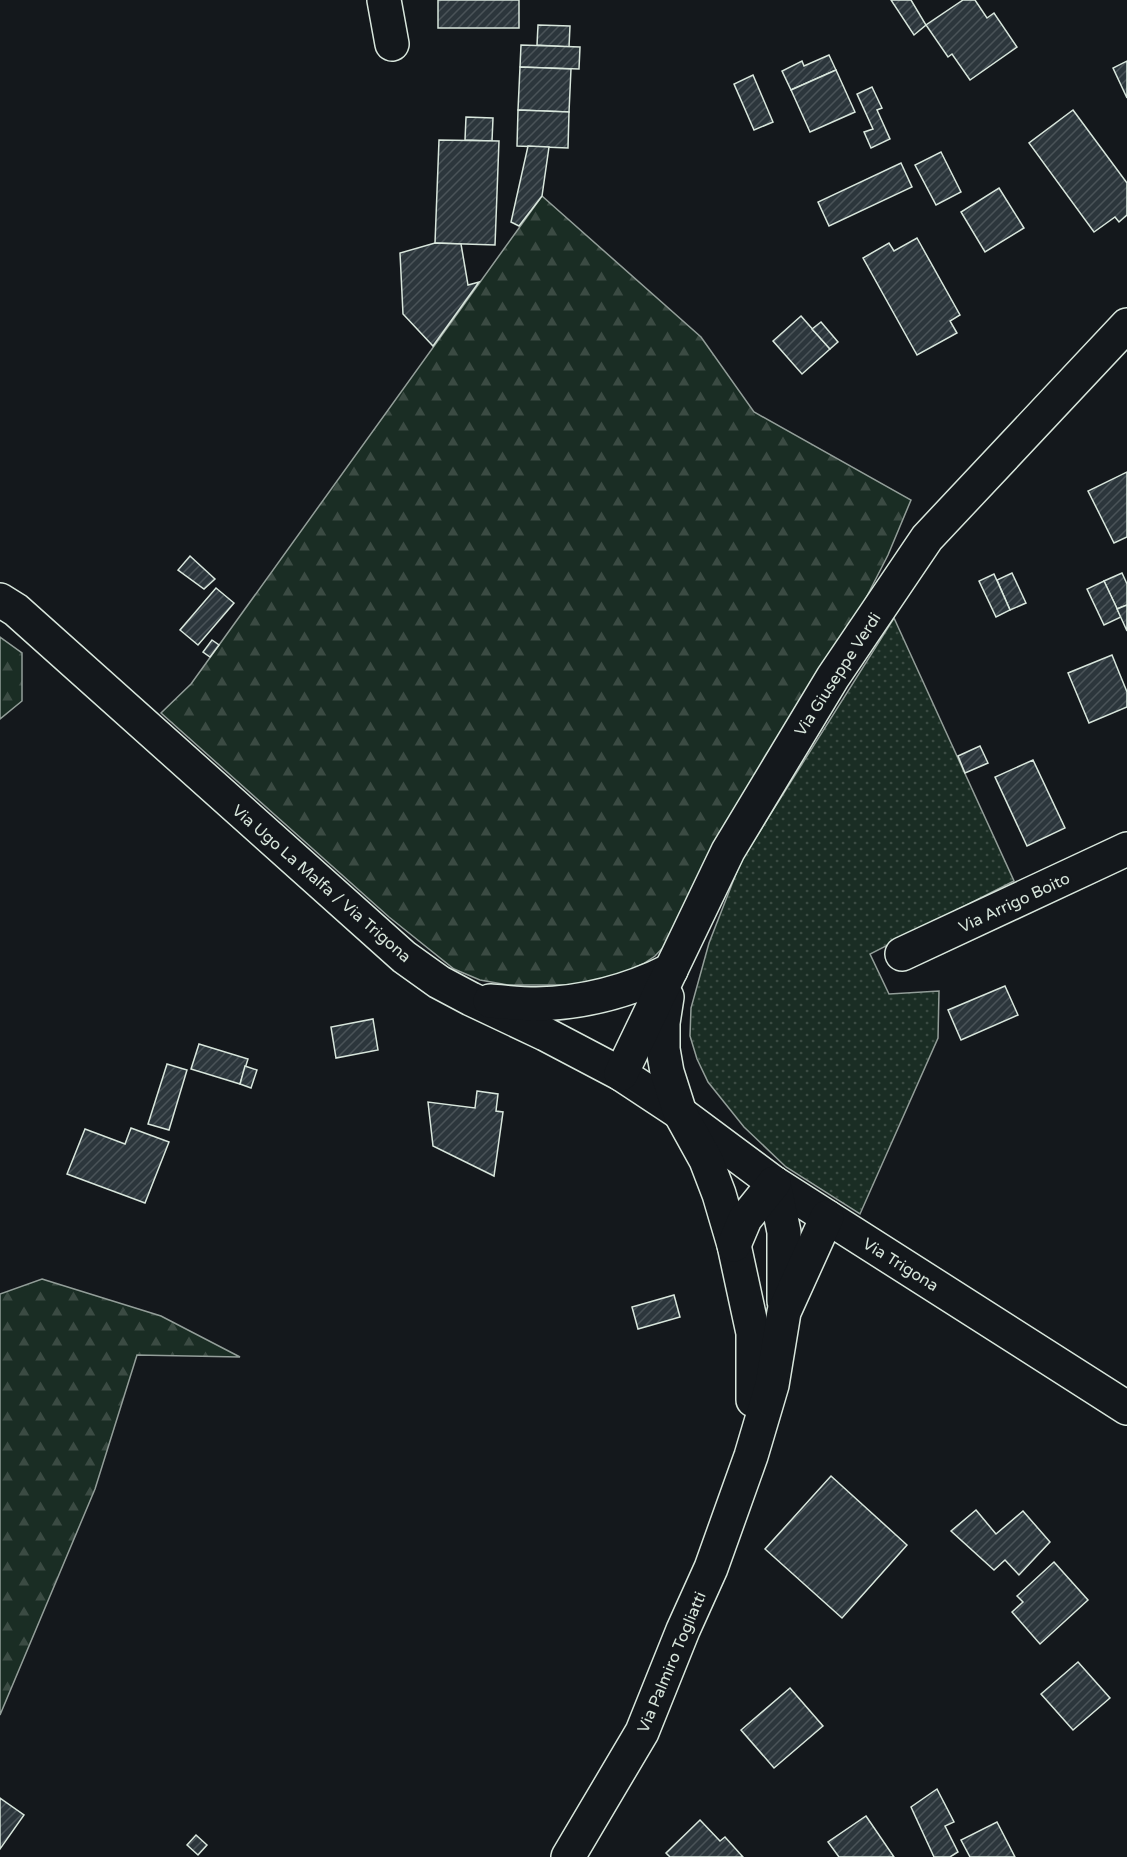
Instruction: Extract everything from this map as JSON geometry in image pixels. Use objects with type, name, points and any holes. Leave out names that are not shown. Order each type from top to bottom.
[{"type":"street","points":[[384,0],[392,44]]},
{"type":"street","name":"Via Giuseppe Verdi","points":[[621,1074],[728,851],[833,677],[913,558],[927,538],[1126,327]]},
{"type":"street","points":[[1067,389],[1127,360]]},
{"type":"street","name":"Via Ugo La Malfa / Via Trigona","points":[[0,600],[16,610],[404,957],[439,982],[621,1074],[680,1113]]},
{"type":"street","name":"Via Arrigo Boito","points":[[902,954],[1127,849]]},
{"type":"street","points":[[471,999],[535,1004],[593,998],[645,983],[671,970]]},
{"type":"street","points":[[671,970],[663,1023],[663,1049],[667,1072],[680,1113],[706,1160],[719,1194],[734,1245],[753,1333],[751,1456]]},
{"type":"street","name":"Via Trigona","points":[[680,1113],[774,1183],[1127,1408]]},
{"type":"street","points":[[734,1245],[746,1219],[774,1183]]},
{"type":"street","points":[[751,1456],[772,1385],[784,1312],[784,1232],[774,1183]]},
{"type":"street","points":[[784,1312],[827,1217]]},
{"type":"street","name":"Via Palmiro Togliatti","points":[[568,1857],[642,1732],[711,1568],[751,1456]]},
{"type":"green space","points":[[542,196],[701,337],[754,412],[911,500],[888,555],[865,600],[672,938],[655,956],[643,964],[605,981],[587,985],[508,985],[480,980],[454,969],[389,917],[161,713],[191,684]]},
{"type":"green space","points":[[894,618],[1014,881],[870,954],[889,994],[939,991],[938,1038],[860,1214],[786,1167],[744,1127],[708,1082],[697,1059],[690,1036],[691,1008],[709,943],[741,861]]},
{"type":"green space","points":[[0,637],[22,653],[22,701],[0,719]]},
{"type":"green space","points":[[42,1279],[161,1316],[240,1357],[137,1355],[95,1489],[0,1715],[0,1294]]},
{"type":"building","points":[[438,0],[519,0],[519,28],[438,28]]},
{"type":"building","points":[[891,0],[911,0],[926,25],[914,35]]},
{"type":"building","points":[[963,0],[975,0],[987,18],[994,13],[1017,47],[970,80],[952,54],[948,57],[926,25]]},
{"type":"building","points":[[538,25],[570,26],[569,47],[537,45]]},
{"type":"building","points":[[521,45],[580,47],[579,69],[520,67]]},
{"type":"building","points":[[829,55],[836,70],[791,90],[782,71],[802,61],[804,66]]},
{"type":"building","points":[[1127,61],[1127,98],[1113,68]]},
{"type":"building","points":[[520,67],[571,69],[569,112],[518,110]]},
{"type":"building","points":[[836,70],[855,112],[810,132],[791,90]]},
{"type":"building","points":[[753,75],[773,122],[754,130],[734,84]]},
{"type":"building","points":[[872,87],[882,108],[877,110],[890,139],[871,148],[864,132],[873,129],[857,94]]},
{"type":"building","points":[[518,110],[569,112],[568,148],[517,146]]},
{"type":"building","points":[[1073,110],[1127,183],[1127,215],[1119,222],[1115,217],[1094,232],[1029,143]]},
{"type":"building","points":[[466,117],[493,118],[492,141],[465,140]]},
{"type":"building","points":[[439,140],[499,141],[495,245],[435,243]]},
{"type":"building","points":[[528,146],[549,147],[542,196],[519,226],[511,222]]},
{"type":"building","points":[[941,152],[961,192],[936,205],[915,165]]},
{"type":"building","points":[[901,163],[912,187],[829,226],[818,202]]},
{"type":"building","points":[[999,188],[1024,228],[985,252],[961,212]]},
{"type":"building","points":[[917,238],[960,315],[950,321],[957,333],[917,355],[863,258],[889,243],[894,251]]},
{"type":"building","points":[[435,243],[461,244],[468,285],[479,282],[433,346],[403,314],[400,253]]},
{"type":"building","points":[[801,316],[830,349],[802,374],[773,341]]},
{"type":"building","points":[[821,322],[838,342],[830,349],[812,329]]},
{"type":"building","points":[[1127,472],[1127,537],[1114,543],[1088,491]]},
{"type":"building","points":[[190,556],[215,579],[204,589],[178,570]]},
{"type":"building","points":[[1012,573],[1026,603],[1010,610],[997,580]]},
{"type":"building","points":[[1122,573],[1127,584],[1127,605],[1117,609],[1104,581]]},
{"type":"building","points":[[994,574],[1010,610],[996,617],[979,581]]},
{"type":"building","points":[[1104,581],[1121,617],[1104,625],[1087,589]]},
{"type":"building","points":[[216,588],[234,603],[198,645],[180,630]]},
{"type":"building","points":[[1127,605],[1127,631],[1117,609]]},
{"type":"building","points":[[212,640],[219,645],[210,657],[203,652]]},
{"type":"building","points":[[1112,655],[1127,692],[1127,707],[1089,723],[1068,673]]},
{"type":"building","points":[[980,746],[988,763],[965,773],[958,756]]},
{"type":"building","points":[[1033,760],[1065,828],[1027,846],[995,777]]},
{"type":"building","points":[[1005,986],[1018,1015],[961,1040],[948,1010]]},
{"type":"building","points":[[373,1019],[378,1050],[336,1058],[331,1027]]},
{"type":"building","points":[[199,1044],[248,1059],[240,1084],[191,1069]]},
{"type":"building","points":[[167,1064],[187,1070],[169,1130],[148,1124]]},
{"type":"building","points":[[245,1066],[257,1070],[251,1088],[240,1084]]},
{"type":"building","points":[[477,1091],[498,1094],[496,1111],[503,1112],[494,1176],[433,1146],[428,1102],[475,1108]]},
{"type":"building","points":[[131,1128],[169,1142],[145,1203],[67,1174],[85,1129],[125,1144]]},
{"type":"building","points":[[674,1295],[680,1317],[638,1329],[632,1307]]},
{"type":"building","points":[[831,1476],[907,1545],[842,1618],[765,1549]]},
{"type":"building","points":[[976,1510],[996,1534],[1023,1511],[1050,1542],[1019,1575],[1005,1560],[994,1570],[951,1531]]},
{"type":"building","points":[[1054,1562],[1088,1600],[1040,1644],[1012,1612],[1023,1602],[1017,1596]]},
{"type":"building","points":[[1078,1662],[1110,1698],[1073,1730],[1041,1694]]},
{"type":"building","points":[[790,1688],[823,1726],[774,1768],[741,1730]]},
{"type":"building","points":[[937,1789],[954,1822],[945,1826],[958,1852],[950,1857],[934,1857],[911,1807]]},
{"type":"building","points":[[0,1798],[24,1815],[0,1849]]},
{"type":"building","points":[[866,1816],[894,1857],[839,1857],[828,1842]]},
{"type":"building","points":[[700,1820],[720,1841],[725,1837],[743,1857],[670,1857],[666,1853]]},
{"type":"building","points":[[997,1822],[1015,1857],[970,1857],[961,1840]]},
{"type":"building","points":[[196,1835],[207,1845],[198,1855],[187,1845]]}]
